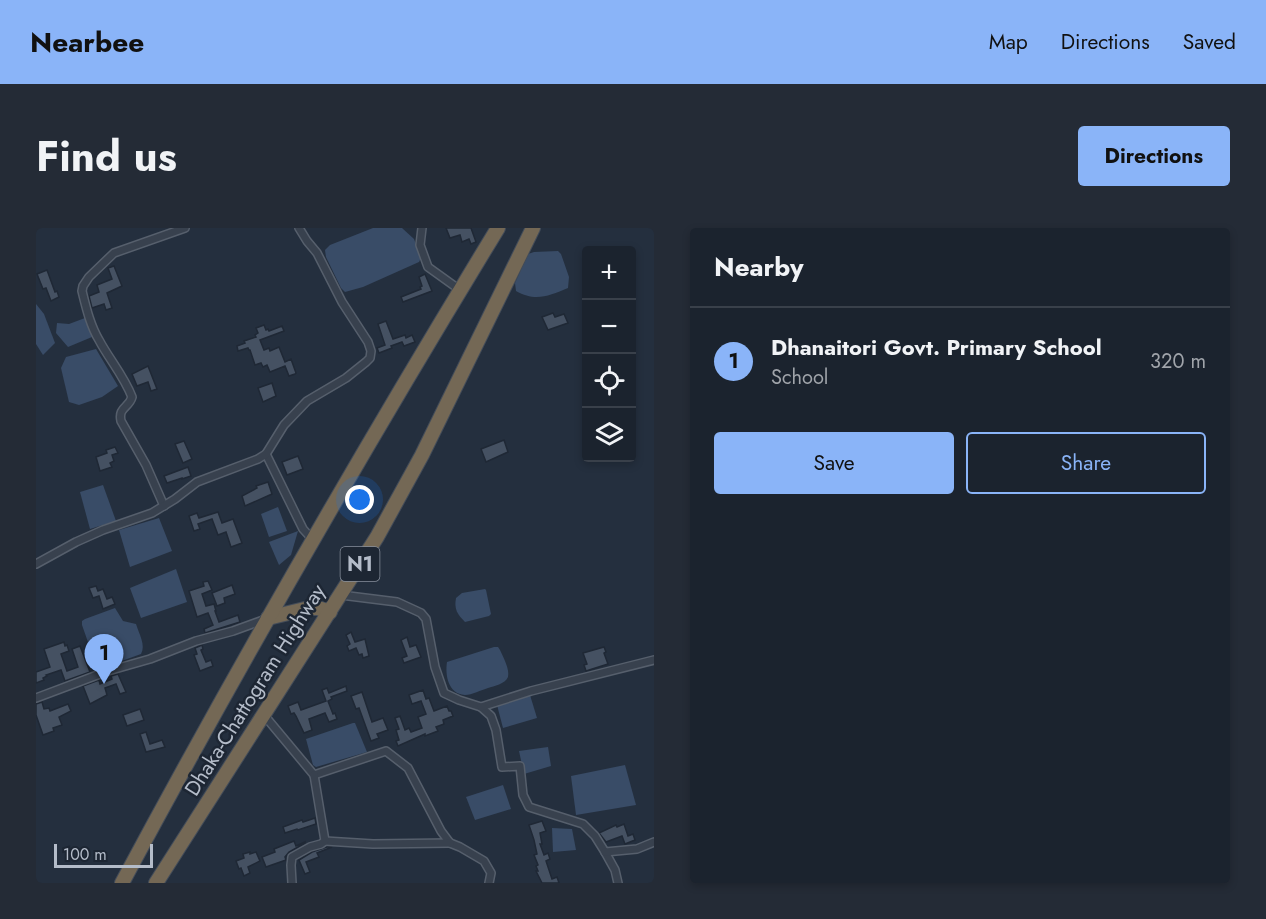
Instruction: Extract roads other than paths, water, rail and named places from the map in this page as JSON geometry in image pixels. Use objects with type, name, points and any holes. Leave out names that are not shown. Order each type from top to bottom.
[{"type":"highway","name":"Dhaka-Chattogram Highway","points":[[122,883],[245,657],[498,228]]},
{"type":"highway","name":"Dhaka-Chattogram Highway","points":[[156,883],[377,537],[422,455],[533,228]]},
{"type":"highway","points":[[268,618],[309,608],[330,612]]},
{"type":"street","points":[[164,506],[146,465],[121,421],[121,411],[132,400],[132,397],[98,339],[89,318],[82,291],[89,277],[114,254],[185,228]]},
{"type":"street","points":[[36,564],[75,542],[152,513],[197,482],[258,459],[266,454],[284,425],[307,401],[346,378],[370,358],[371,351],[368,342],[342,302],[317,253],[299,228]]},
{"type":"street","points":[[422,228],[420,245],[428,267],[460,290]]},
{"type":"street","points":[[266,454],[303,529],[313,540]]},
{"type":"street","points":[[341,594],[397,602],[421,613],[426,620],[435,667],[444,693],[481,707],[491,716],[496,730],[502,767],[520,766],[523,795],[529,807],[583,824],[595,836],[605,852],[615,870],[618,883]]},
{"type":"street","points":[[36,698],[108,671],[150,659],[196,641],[234,631],[268,618]]},
{"type":"street","points":[[481,707],[531,691],[654,660]]},
{"type":"street","points":[[264,715],[314,775],[325,840]]},
{"type":"street","points":[[314,775],[386,751],[408,768],[441,831],[450,843]]},
{"type":"street","points":[[292,883],[292,857],[325,840],[373,843],[450,843],[460,846],[484,861],[491,873],[489,883]]},
{"type":"street","points":[[605,852],[638,849],[654,842]]},
{"type":"water","points":[[373,228],[402,228],[414,239],[421,258],[419,262],[363,287],[345,292],[326,257],[325,250],[330,245]]},
{"type":"water","points":[[558,251],[569,277],[568,288],[536,297],[516,291],[515,283],[528,254]]},
{"type":"water","points":[[36,304],[44,314],[55,343],[43,355],[36,344]]},
{"type":"water","points":[[85,318],[92,337],[68,347],[56,333],[57,323],[69,324]]},
{"type":"water","points":[[96,349],[118,386],[102,397],[79,405],[69,402],[61,368],[66,357]]},
{"type":"water","points":[[103,485],[116,521],[90,529],[80,492]]},
{"type":"water","points":[[278,507],[287,531],[269,537],[261,514]]},
{"type":"water","points":[[159,518],[172,551],[130,567],[119,530]]},
{"type":"water","points":[[298,531],[291,555],[279,565],[269,542]]},
{"type":"water","points":[[176,569],[187,602],[141,618],[130,588]]},
{"type":"water","points":[[485,589],[491,614],[465,622],[457,611],[456,598],[462,593]]},
{"type":"water","points":[[115,608],[123,621],[136,624],[143,647],[141,654],[102,668],[96,665],[82,621]]},
{"type":"water","points":[[498,647],[506,663],[507,679],[499,684],[465,695],[451,688],[447,678],[447,662]]},
{"type":"water","points":[[530,695],[537,718],[503,728],[497,705]]},
{"type":"water","points":[[355,723],[367,752],[316,767],[313,765],[306,739]]},
{"type":"water","points":[[548,747],[551,766],[524,774],[519,751]]},
{"type":"water","points":[[625,765],[636,805],[576,815],[571,776]]},
{"type":"water","points":[[503,785],[511,809],[475,820],[466,797]]},
{"type":"water","points":[[552,828],[572,829],[576,850],[553,852]]},
{"type":"place","name":"Dhanaitori Govt. Primary School","points":[[104,684]]}]
